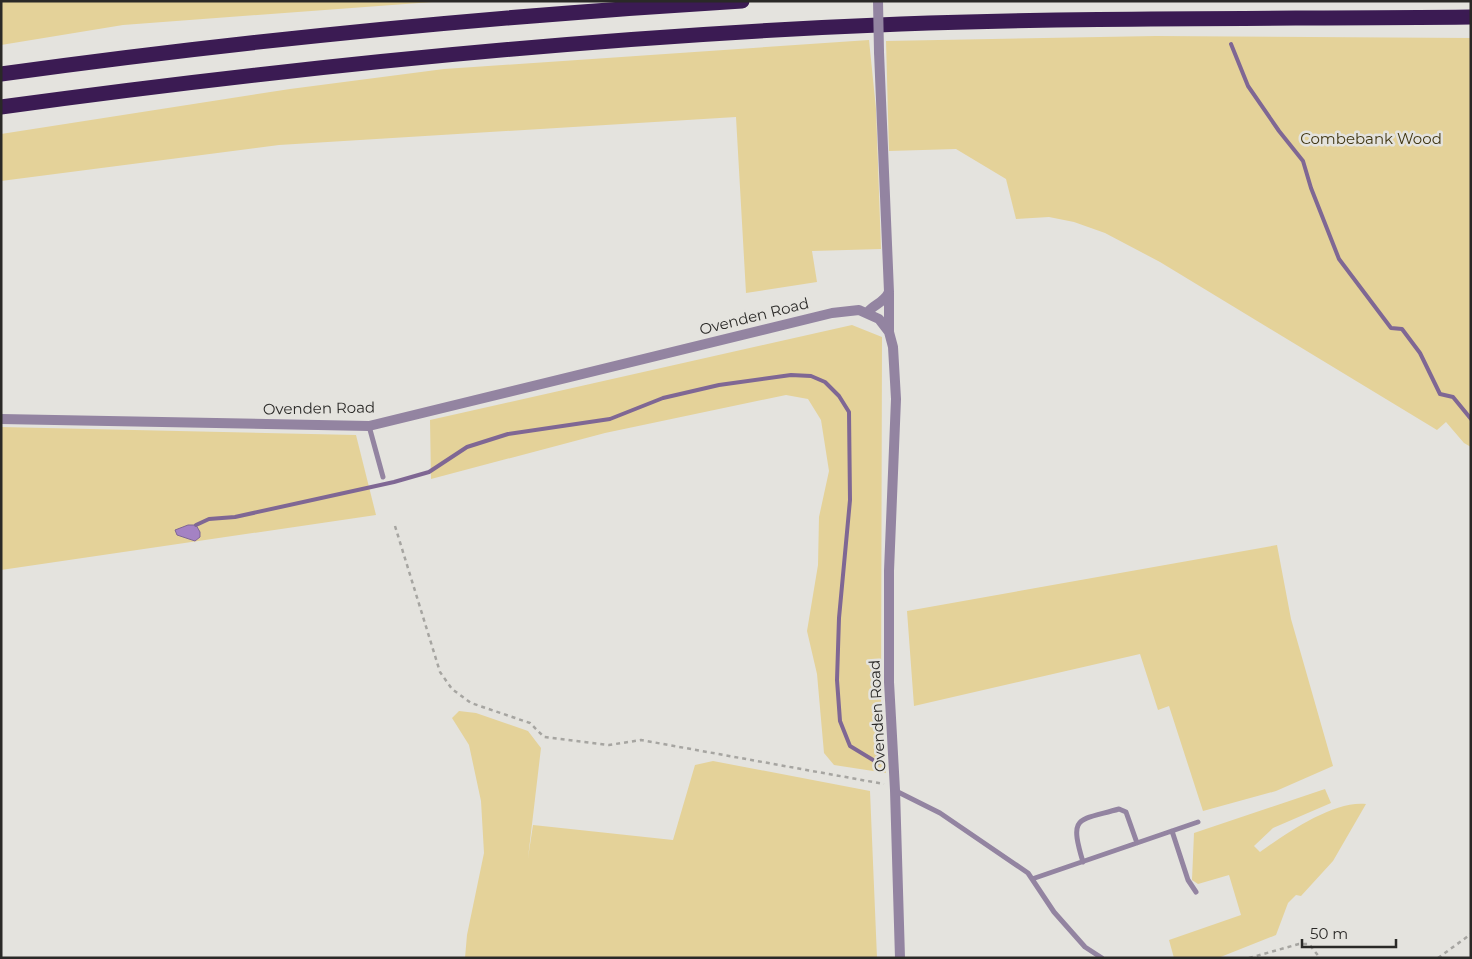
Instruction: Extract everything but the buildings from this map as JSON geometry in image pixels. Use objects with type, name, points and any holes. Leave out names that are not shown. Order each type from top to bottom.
[{"type":"highway","points":[[1,74],[302,36],[483,19],[742,1]]},
{"type":"highway","points":[[1,107],[218,78],[370,61],[654,37],[891,24],[1044,20],[1471,17]]},
{"type":"street","name":"Ovenden Road","points":[[878,1],[889,292],[888,332],[893,347],[896,399],[889,571],[889,682],[895,788],[900,958]]},
{"type":"street","points":[[888,332],[879,319],[868,313],[871,308],[885,300],[889,292]]},
{"type":"street","name":"Ovenden Road","points":[[1,419],[369,426],[832,313],[859,310],[868,313]]},
{"type":"lane","points":[[369,426],[383,477]]},
{"type":"lane","points":[[895,788],[940,813],[1028,873],[1054,912],[1085,947],[1102,958]]},
{"type":"lane","points":[[1083,862],[1075,835],[1076,827],[1082,820],[1119,809],[1126,812],[1136,843]]},
{"type":"lane","points":[[1032,879],[1198,822]]},
{"type":"lane","points":[[1172,831],[1188,880],[1196,892]]},
{"type":"path","points":[[395,526],[440,672],[452,689],[471,703],[530,722],[544,737],[609,745],[641,740],[895,788]]},
{"type":"path","points":[[1438,958],[1471,934]]},
{"type":"path","points":[[1248,958],[1298,944],[1309,944],[1320,958]]},
{"type":"green space","points":[[1,1],[446,1],[123,25],[1,45]]},
{"type":"green space","name":"Combebank Wood","points":[[1156,36],[1471,38],[1471,447],[1464,443],[1446,422],[1437,430],[1160,262],[1105,233],[1074,222],[1049,217],[1016,219],[1006,179],[956,149],[889,151],[886,41]]},
{"type":"green space","points":[[869,40],[876,109],[881,249],[812,251],[817,282],[746,293],[736,117],[279,145],[1,181],[1,134],[290,89],[444,69]]},
{"type":"green space","points":[[852,325],[882,337],[881,714],[886,773],[834,765],[824,753],[817,674],[807,631],[818,565],[819,517],[829,471],[821,420],[808,399],[786,395],[605,433],[431,479],[430,420]]},
{"type":"green space","points":[[1,427],[356,435],[376,515],[1,570]]},
{"type":"green space","points":[[1277,545],[1291,619],[1333,766],[1276,791],[1203,811],[1169,706],[1158,710],[1140,654],[914,706],[907,611]]},
{"type":"green space","points":[[459,711],[476,713],[528,731],[541,748],[528,858],[533,825],[673,840],[695,765],[713,761],[870,791],[877,958],[465,958],[467,935],[484,853],[481,801],[469,745],[452,718]]},
{"type":"green space","points":[[1325,789],[1331,803],[1273,828],[1254,846],[1260,852],[1296,828],[1325,813],[1339,807],[1366,804],[1333,861],[1301,896],[1296,895],[1288,903],[1276,935],[1218,958],[1174,958],[1169,940],[1241,915],[1229,875],[1198,884],[1192,880],[1194,833]]},
{"type":"shaded area","points":[[188,525],[196,525],[200,532],[200,537],[195,541],[177,535],[175,530]]},
{"type":"waterway","points":[[1231,44],[1248,86],[1279,131],[1303,161],[1311,188],[1339,259],[1391,328],[1402,329],[1420,353],[1440,394],[1453,397],[1471,419]]},
{"type":"waterway","points":[[196,525],[209,519],[235,517],[394,482],[429,472],[467,447],[508,434],[610,419],[663,398],[719,385],[791,375],[811,376],[825,382],[839,396],[849,412],[850,500],[839,618],[837,680],[840,721],[850,746],[878,763]]}]
